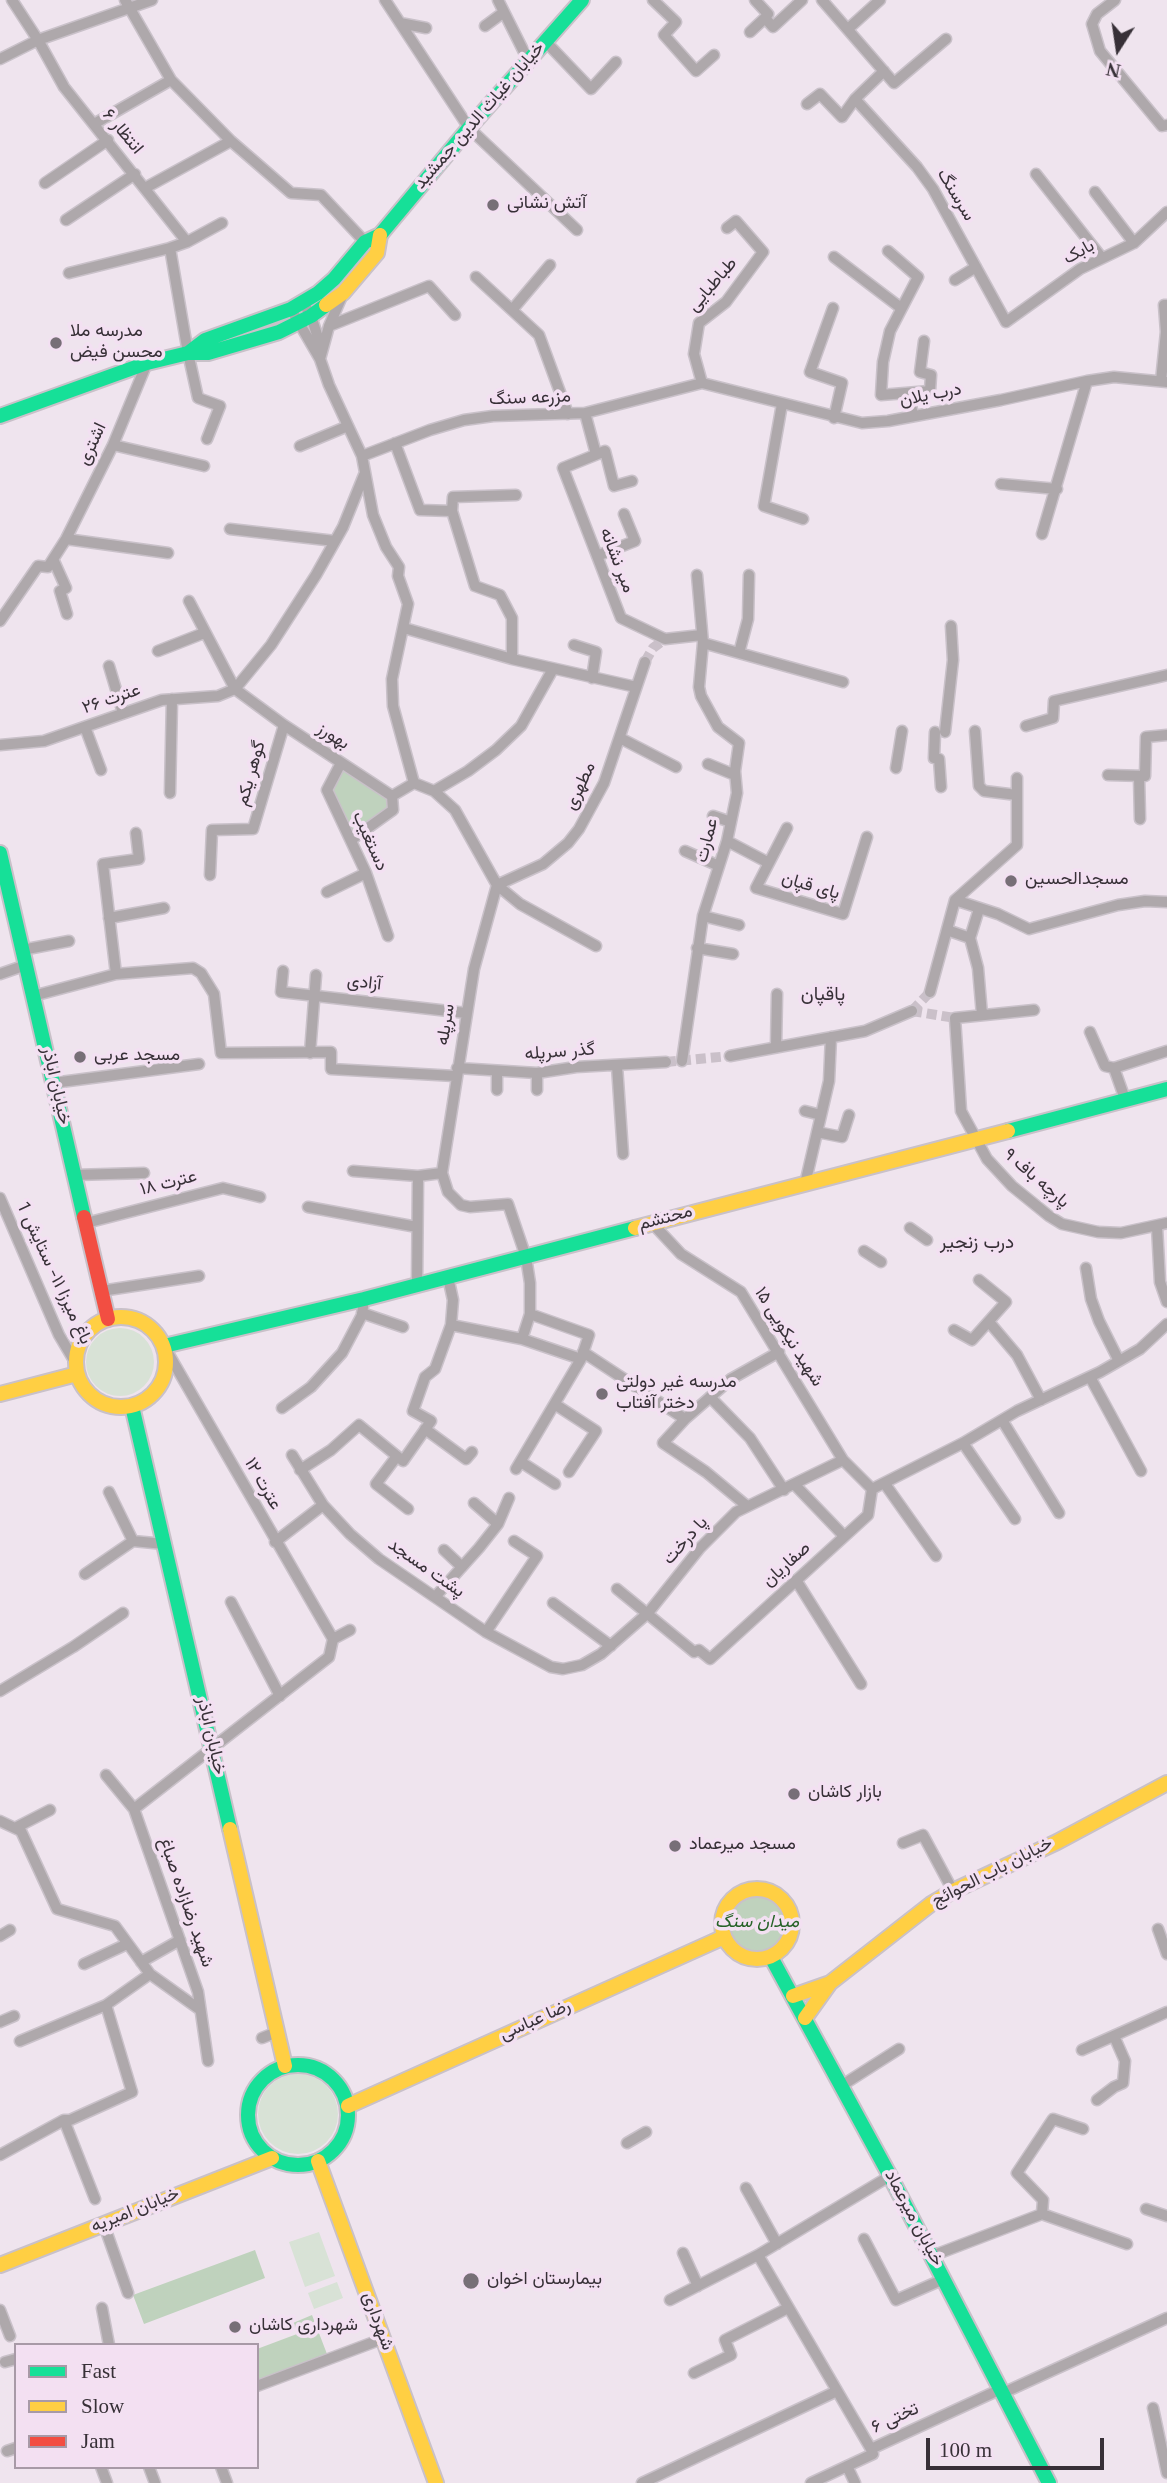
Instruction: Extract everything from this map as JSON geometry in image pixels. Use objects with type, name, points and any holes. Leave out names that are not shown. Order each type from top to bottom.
[{"type":"main road","name":"خیابان غیاث الدین جمشید","points":[[188,353],[205,340],[297,305],[334,279],[365,243],[380,235],[469,128],[582,0]]},
{"type":"main road","name":"خیابان غیاث الدین جمشید","points":[[0,416],[147,363],[188,353],[208,353],[279,332],[305,319],[343,293],[377,253],[380,235]]},
{"type":"main road","name":"خیابان اباذر","points":[[1,862],[108,1319]]},
{"type":"main road","name":"محتشم","points":[[164,1346],[363,1306],[448,1277],[1167,1089]]},
{"type":"main road","points":[[135,1318],[157,1334],[164,1346],[167,1361],[165,1376],[158,1390],[146,1400],[132,1406],[118,1408],[104,1404],[87,1392],[76,1368],[81,1340],[97,1323],[108,1319],[135,1318]]},
{"type":"main road","points":[[0,1394],[76,1368]]},
{"type":"main road","name":"خیابان اباذر","points":[[132,1406],[285,2066]]},
{"type":"main road","name":"خیابان باب الحوائج","points":[[830,1983],[932,1904],[953,1891],[1057,1842],[1167,1783]]},
{"type":"main road","points":[[758,1888],[770,1891],[788,1906],[792,1917],[789,1941],[771,1957],[760,1959],[740,1955],[724,1937],[723,1914],[736,1895],[746,1890],[758,1888]]},
{"type":"main road","name":"رضا عباسی","points":[[348,2106],[724,1937]]},
{"type":"main road","name":"خیابان میرعماد","points":[[771,1957],[890,2176],[1049,2483]]},
{"type":"main road","points":[[793,1996],[830,1983]]},
{"type":"main road","points":[[804,2018],[830,1983]]},
{"type":"main road","points":[[302,2064],[318,2068],[332,2077],[348,2106],[348,2123],[342,2139],[332,2152],[318,2161],[302,2165],[287,2164],[272,2158],[259,2147],[247,2116],[250,2099],[257,2084],[270,2073],[285,2066],[302,2064]]},
{"type":"main road","name":"خیابان امیریه","points":[[0,2264],[272,2158]]},
{"type":"main road","name":"شهرداری","points":[[318,2161],[436,2483]]},
{"type":"street","name":"انتظار ۶","points":[[12,0],[64,87],[187,242]]},
{"type":"street","points":[[0,59],[38,40],[128,5],[152,0]]},
{"type":"street","points":[[385,0],[469,128],[577,230]]},
{"type":"street","points":[[498,0],[530,62]]},
{"type":"street","points":[[653,0],[676,22],[664,35],[696,71],[715,55]]},
{"type":"street","points":[[750,32],[768,14],[755,0]]},
{"type":"street","points":[[765,18],[773,27],[802,0]]},
{"type":"street","points":[[822,0],[894,83],[946,39]]},
{"type":"street","points":[[849,28],[880,0]]},
{"type":"street","points":[[1115,0],[1097,14],[1092,24],[1100,51],[1162,126],[1167,125]]},
{"type":"street","points":[[128,5],[171,80],[231,141],[291,193],[321,195],[365,243]]},
{"type":"street","points":[[485,26],[504,12]]},
{"type":"street","points":[[400,23],[426,29]]},
{"type":"street","points":[[546,42],[591,89],[616,62]]},
{"type":"street","points":[[807,104],[820,94],[842,117],[855,99],[884,71]]},
{"type":"street","points":[[94,124],[171,80]]},
{"type":"street","name":"سرسنگ","points":[[855,99],[917,166],[943,205],[1006,322]]},
{"type":"street","points":[[45,183],[108,140]]},
{"type":"street","points":[[145,188],[231,141]]},
{"type":"street","points":[[66,220],[135,174]]},
{"type":"street","points":[[1036,174],[1102,258]]},
{"type":"street","points":[[1094,192],[1135,243]]},
{"type":"street","name":"بابک","points":[[1006,322],[1080,269],[1135,243],[1167,212]]},
{"type":"street","name":"طباطبایی","points":[[702,383],[694,354],[699,323],[726,302],[763,252],[736,221],[727,228]]},
{"type":"street","points":[[69,273],[170,248],[222,223]]},
{"type":"street","points":[[170,248],[198,398],[220,406],[207,439]]},
{"type":"street","points":[[888,251],[918,277],[890,331],[883,362],[881,396],[930,391],[930,375],[920,372],[924,341]]},
{"type":"street","points":[[834,257],[901,308]]},
{"type":"street","points":[[512,310],[550,265]]},
{"type":"street","points":[[955,280],[976,267]]},
{"type":"street","points":[[476,277],[539,335],[568,414]]},
{"type":"street","points":[[329,326],[429,286],[455,314]]},
{"type":"street","points":[[320,359],[329,326],[343,293]]},
{"type":"street","points":[[297,305],[305,319],[311,347],[320,359],[362,456],[373,515],[386,547],[399,567],[398,576],[408,604],[394,668],[393,692],[398,727],[414,783]]},
{"type":"street","points":[[1164,381],[1164,305],[1167,305]]},
{"type":"street","points":[[833,308],[810,372],[842,383],[834,418]]},
{"type":"street","name":"اشتری","points":[[0,621],[38,566],[48,567],[66,539],[113,445],[147,363]]},
{"type":"street","name":"درب یلان","points":[[702,383],[853,423],[874,423],[1087,380],[1114,377],[1164,381]]},
{"type":"street","points":[[1042,534],[1087,380]]},
{"type":"street","name":"مزرعه سنگ","points":[[362,456],[430,430],[478,418],[585,414],[702,383]]},
{"type":"street","points":[[909,393],[913,416]]},
{"type":"street","points":[[782,404],[764,506],[803,519]]},
{"type":"street","points":[[585,414],[614,486],[632,481]]},
{"type":"street","points":[[300,446],[348,426]]},
{"type":"street","points":[[395,443],[420,510],[453,512]]},
{"type":"street","points":[[113,445],[204,466]]},
{"type":"street","name":"میر نشانه","points":[[600,453],[563,468],[621,618],[665,639],[702,639]]},
{"type":"street","points":[[189,601],[235,689],[284,626],[335,541],[364,474]]},
{"type":"street","points":[[1001,484],[1057,489]]},
{"type":"street","points":[[512,659],[512,618],[500,595],[475,586],[453,512],[453,497],[516,495]]},
{"type":"street","points":[[597,556],[635,541],[624,514]]},
{"type":"street","points":[[230,529],[335,541]]},
{"type":"street","points":[[66,539],[168,553]]},
{"type":"street","points":[[53,559],[66,588],[60,591],[67,614]]},
{"type":"street","points":[[697,575],[702,639],[739,653],[843,682]]},
{"type":"street","points":[[739,653],[748,619],[750,575]]},
{"type":"street","points":[[941,787],[939,759],[934,758],[953,660],[951,626]]},
{"type":"street","points":[[404,628],[512,659],[636,687]]},
{"type":"street","points":[[158,651],[204,633]]},
{"type":"street","name":"عمارت","points":[[682,1061],[697,948],[727,841],[737,793],[739,743],[718,727],[701,696],[699,687],[702,639]]},
{"type":"street","points":[[574,646],[596,652],[592,678]]},
{"type":"street","name":"مطهری","points":[[497,885],[543,864],[568,843],[579,829],[598,795],[645,662]]},
{"type":"street","points":[[109,667],[123,713]]},
{"type":"street","points":[[434,791],[477,764],[521,726],[554,669]]},
{"type":"street","points":[[1026,726],[1053,718],[1054,701],[1167,675]]},
{"type":"street","name":"عترت ۲۶","points":[[0,745],[44,741],[172,699],[218,696],[235,689]]},
{"type":"street","name":"بهورز","points":[[235,689],[284,725],[393,796]]},
{"type":"street","points":[[170,793],[172,699]]},
{"type":"street","name":"گوهر یکم","points":[[210,875],[212,830],[253,829],[284,725]]},
{"type":"street","points":[[85,727],[101,770]]},
{"type":"street","points":[[896,768],[902,731]]},
{"type":"street","points":[[975,732],[979,786],[984,790],[1017,795]]},
{"type":"street","points":[[1108,775],[1145,776],[1146,737],[1167,735]]},
{"type":"street","points":[[620,738],[676,767]]},
{"type":"street","name":"دستغیب","points":[[341,763],[327,790],[366,873],[388,936]]},
{"type":"street","points":[[708,764],[736,775]]},
{"type":"street","points":[[1139,776],[1140,819]]},
{"type":"street","points":[[930,992],[955,900],[1017,845],[1017,778]]},
{"type":"street","points":[[414,783],[434,791],[455,810],[497,885],[520,904],[596,946]]},
{"type":"street","points":[[351,840],[393,810],[393,796],[414,783]]},
{"type":"street","points":[[713,816],[731,822]]},
{"type":"street","name":"پای قپان","points":[[787,828],[756,888],[843,914],[867,837]]},
{"type":"street","points":[[116,974],[103,864],[139,859],[136,833]]},
{"type":"street","points":[[727,841],[769,863]]},
{"type":"street","points":[[685,851],[719,866]]},
{"type":"street","points":[[327,892],[366,873]]},
{"type":"street","name":"سرپله","points":[[442,1173],[474,969],[497,885]]},
{"type":"street","points":[[955,900],[998,914],[1029,929],[1118,905],[1146,901],[1167,902]]},
{"type":"street","points":[[109,918],[164,908]]},
{"type":"street","points":[[979,909],[970,938],[978,968],[982,1016],[1034,1010]]},
{"type":"street","points":[[704,916],[739,925]]},
{"type":"street","points":[[947,929],[970,938]]},
{"type":"street","points":[[0,974],[24,958],[69,941]]},
{"type":"street","points":[[697,948],[733,954]]},
{"type":"street","points":[[33,996],[116,974],[193,968],[201,973],[214,994],[221,1053],[310,1053],[316,975]]},
{"type":"street","name":"آزادی","points":[[283,971],[281,992],[466,1013]]},
{"type":"street","points":[[776,1047],[777,994]]},
{"type":"street","points":[[730,1056],[865,1031],[912,1011]]},
{"type":"street","name":"پارچه باف ۹","points":[[982,1016],[955,1018],[961,1111],[987,1159],[1012,1186],[1062,1224],[1098,1232],[1121,1233],[1162,1225]]},
{"type":"street","points":[[1090,1032],[1105,1066],[1114,1068],[1167,1051]]},
{"type":"street","points":[[805,1184],[831,1071],[831,1037]]},
{"type":"street","name":"گذر سرپله","points":[[310,1053],[331,1052],[331,1069],[537,1073],[576,1067],[666,1062]]},
{"type":"street","points":[[53,1083],[199,1065]]},
{"type":"street","points":[[617,1066],[623,1154]]},
{"type":"street","points":[[1114,1068],[1125,1100]]},
{"type":"street","points":[[497,1071],[497,1090]]},
{"type":"street","points":[[537,1073],[537,1090]]},
{"type":"street","points":[[805,1111],[821,1115]]},
{"type":"street","points":[[817,1132],[842,1137],[849,1115]]},
{"type":"street","points":[[353,1171],[418,1175],[442,1173],[448,1192],[461,1205],[470,1207],[508,1204],[526,1257],[530,1283],[530,1314],[522,1339]]},
{"type":"street","points":[[74,1175],[144,1173]]},
{"type":"street","points":[[417,1286],[418,1175]]},
{"type":"street","name":"عترت ۱۸","points":[[86,1223],[223,1188],[260,1197]]},
{"type":"street","name":"باغ میرزا ۱۱- ستایش 1","points":[[0,1198],[76,1368]]},
{"type":"street","points":[[308,1207],[417,1227]]},
{"type":"street","name":"شهید نیکویی ۱۵","points":[[653,1223],[681,1254],[741,1292],[843,1460],[872,1489]]},
{"type":"street","points":[[1162,1225],[1160,1282],[1167,1302]]},
{"type":"street","points":[[910,1228],[927,1240]]},
{"type":"street","points":[[864,1251],[881,1262]]},
{"type":"street","points":[[1086,1268],[1091,1298],[1102,1329],[1119,1361]]},
{"type":"street","points":[[102,1292],[199,1276]]},
{"type":"street","points":[[300,1470],[331,1450],[359,1425],[403,1461],[431,1421],[413,1411],[425,1377],[435,1369],[451,1325],[453,1300],[448,1277]]},
{"type":"street","points":[[954,1330],[972,1340],[1006,1302],[979,1280]]},
{"type":"street","points":[[282,1408],[311,1387],[330,1367],[352,1338],[363,1306],[403,1327]]},
{"type":"street","points":[[530,1314],[589,1335],[582,1356],[556,1405],[519,1466],[555,1484]]},
{"type":"street","points":[[989,1322],[1017,1355],[1041,1400]]},
{"type":"street","points":[[872,1489],[1119,1361],[1140,1349],[1167,1324]]},
{"type":"street","points":[[451,1325],[522,1339],[582,1356],[685,1419]]},
{"type":"street","name":"عترت ۱۲","points":[[164,1346],[333,1639]]},
{"type":"street","points":[[747,1506],[706,1472],[663,1443],[685,1419],[731,1379],[779,1352]]},
{"type":"street","points":[[1090,1377],[1141,1471]]},
{"type":"street","points":[[710,1397],[750,1438],[784,1490]]},
{"type":"street","points":[[556,1405],[596,1431],[569,1472]]},
{"type":"street","points":[[1002,1420],[1059,1513]]},
{"type":"street","points":[[425,1429],[466,1459],[472,1452]]},
{"type":"street","points":[[963,1443],[1016,1519]]},
{"type":"street","name":"پشت مسجد","points":[[292,1455],[323,1505],[350,1534],[379,1559],[486,1632],[551,1667],[563,1670],[572,1668]]},
{"type":"street","points":[[397,1456],[376,1484],[408,1509]]},
{"type":"street","name":"پا درخت","points":[[572,1668],[593,1660],[648,1613],[700,1548],[736,1512],[843,1460]]},
{"type":"street","points":[[885,1484],[936,1556]]},
{"type":"street","points":[[794,1485],[844,1536]]},
{"type":"street","name":"صفاریان","points":[[648,1613],[694,1652],[699,1650],[710,1658],[868,1515],[872,1489]]},
{"type":"street","points":[[109,1492],[133,1541]]},
{"type":"street","points":[[435,1597],[498,1524],[509,1498]]},
{"type":"street","points":[[474,1503],[498,1524]]},
{"type":"street","points":[[275,1542],[323,1505]]},
{"type":"street","points":[[85,1574],[133,1541],[164,1544]]},
{"type":"street","points":[[486,1632],[537,1556],[514,1541]]},
{"type":"street","points":[[444,1550],[462,1567]]},
{"type":"street","points":[[796,1580],[861,1684]]},
{"type":"street","points":[[617,1589],[648,1613]]},
{"type":"street","points":[[231,1602],[280,1696]]},
{"type":"street","points":[[554,1603],[611,1646]]},
{"type":"street","points":[[0,1691],[123,1613]]},
{"type":"street","points":[[106,1775],[134,1808],[329,1657],[333,1639],[350,1630]]},
{"type":"street","name":"شهید رضازاده صباغ","points":[[134,1808],[198,1992],[208,2061]]},
{"type":"street","points":[[15,1828],[50,1810]]},
{"type":"street","points":[[0,1821],[21,1831],[57,1909],[115,1926],[150,1974],[199,2009]]},
{"type":"street","points":[[903,1843],[923,1835],[953,1891]]},
{"type":"street","points":[[1158,1929],[1167,1954]]},
{"type":"street","points":[[0,1936],[10,1930]]},
{"type":"street","points":[[141,1962],[180,1940]]},
{"type":"street","points":[[84,1964],[127,1944]]},
{"type":"street","points":[[20,2041],[106,2005],[150,1974]]},
{"type":"street","points":[[0,2155],[64,2120],[70,2120],[132,2092],[106,2005]]},
{"type":"street","points":[[1082,2050],[1167,2012]]},
{"type":"street","points":[[0,2022],[14,2016]]},
{"type":"street","points":[[262,2038],[277,2032]]},
{"type":"street","points":[[1097,2100],[1123,2083],[1125,2061],[1114,2036]]},
{"type":"street","points":[[841,2086],[899,2049]]},
{"type":"street","points":[[1041,2214],[1043,2200],[1017,2173],[1053,2119],[1083,2129]]},
{"type":"street","points":[[64,2120],[95,2199]]},
{"type":"street","points":[[626,2143],[646,2132]]},
{"type":"street","points":[[670,2300],[778,2244],[890,2176]]},
{"type":"street","points":[[747,2188],[778,2244]]},
{"type":"street","points":[[1146,2209],[1167,2216]]},
{"type":"street","points":[[932,2256],[1041,2214],[1127,2244]]},
{"type":"street","points":[[104,2225],[128,2293]]},
{"type":"street","points":[[864,2239],[896,2300],[944,2279]]},
{"type":"street","points":[[683,2253],[698,2286]]},
{"type":"street","points":[[758,2255],[871,2449]]},
{"type":"street","points":[[102,2308],[109,2343]]},
{"type":"street","points":[[694,2373],[731,2355],[725,2340],[788,2308]]},
{"type":"street","points":[[0,2310],[10,2336]]},
{"type":"street","name":"تختی ۶","points":[[811,2483],[873,2454],[871,2449],[1167,2318]]},
{"type":"street","points":[[259,2385],[383,2339]]},
{"type":"street","points":[[642,2483],[837,2391]]},
{"type":"street","points":[[1153,2408],[1167,2473]]},
{"type":"street","points":[[847,2466],[855,2483]]},
{"type":"shaded area","points":[[113,1328],[127,1328],[139,1333],[149,1343],[154,1362],[149,1381],[139,1391],[127,1396],[113,1396],[101,1391],[91,1381],[86,1369],[86,1355],[91,1343],[101,1333]]},
{"type":"shaded area","points":[[298,2074],[313,2077],[326,2086],[335,2099],[338,2114],[335,2129],[326,2142],[313,2151],[298,2154],[283,2151],[270,2142],[261,2129],[258,2114],[261,2099],[270,2086],[283,2077]]},
{"type":"shaded area","points":[[319,2232],[335,2276],[305,2287],[289,2242]]},
{"type":"shaded area","points":[[337,2282],[343,2298],[314,2309],[308,2293]]},
{"type":"green space","points":[[341,763],[392,796],[393,810],[351,840],[327,790]]},
{"type":"green space","name":"میدان سنگ","points":[[757,1895],[773,1900],[781,1908],[786,1924],[781,1940],[773,1948],[757,1953],[741,1948],[733,1940],[728,1924],[733,1908],[741,1900]]},
{"type":"green space","points":[[255,2250],[265,2278],[144,2324],[133,2295]]},
{"type":"green space","points":[[312,2315],[327,2354],[259,2379],[259,2348],[297,2334],[293,2323]]},
{"type":"tunnel","points":[[645,662],[653,648],[665,639]]},
{"type":"tunnel","points":[[912,1011],[930,992]]},
{"type":"tunnel","points":[[912,1011],[955,1018]]},
{"type":"tunnel","points":[[666,1062],[730,1056]]},
{"type":"traffic: fast","points":[[188,353],[205,340],[291,309],[318,293],[334,279],[365,242],[380,235],[469,128],[582,0]]},
{"type":"traffic: fast","points":[[0,416],[147,363],[188,353],[208,353],[279,332],[326,305]]},
{"type":"traffic: fast","points":[[0,853],[84,1217]]},
{"type":"traffic: fast","points":[[1008,1131],[1167,1089]]},
{"type":"traffic: fast","points":[[164,1346],[364,1299],[635,1228]]},
{"type":"traffic: fast","points":[[132,1406],[230,1829]]},
{"type":"traffic: fast","points":[[771,1957],[890,2176],[1049,2483]]},
{"type":"traffic: fast","points":[[298,2065],[326,2073],[340,2087],[348,2115],[340,2143],[326,2157],[298,2165],[270,2157],[256,2143],[248,2115],[256,2087],[270,2073],[298,2065]]},
{"type":"traffic: slow","points":[[326,305],[343,293],[377,253],[380,235]]},
{"type":"traffic: slow","points":[[635,1228],[1008,1131]]},
{"type":"traffic: slow","points":[[121,1317],[138,1320],[153,1330],[163,1345],[166,1362],[163,1379],[153,1394],[138,1404],[121,1407],[104,1404],[89,1394],[79,1379],[76,1362],[79,1345],[89,1330],[104,1320],[121,1317]]},
{"type":"traffic: slow","points":[[0,1394],[77,1374]]},
{"type":"traffic: slow","points":[[805,2018],[830,1983],[931,1904],[1057,1842],[1167,1783]]},
{"type":"traffic: slow","points":[[230,1829],[285,2066]]},
{"type":"traffic: slow","points":[[750,1889],[764,1889],[777,1895],[786,1904],[792,1924],[790,1937],[782,1949],[764,1959],[750,1959],[737,1953],[728,1944],[722,1931],[722,1917],[728,1904],[737,1895],[750,1889]]},
{"type":"traffic: slow","points":[[348,2106],[724,1937]]},
{"type":"traffic: slow","points":[[793,1996],[830,1983]]},
{"type":"traffic: slow","points":[[0,2265],[272,2158]]},
{"type":"traffic: slow","points":[[318,2161],[436,2483]]},
{"type":"traffic: jam","points":[[84,1217],[108,1319]]},
{"type":"place","name":"آتش نشانی","points":[[493,205]]},
{"type":"place","name":"مدرسه ملا محسن فیض","points":[[56,343]]},
{"type":"place","name":"مسجدالحسین","points":[[1011,881]]},
{"type":"place","name":"مسجد عربی","points":[[80,1057]]},
{"type":"place","name":"مدرسه غیر دولتی دختر آفتاب","points":[[602,1394]]},
{"type":"place","name":"بازار کاشان","points":[[794,1794]]},
{"type":"place","name":"مسجد میرعماد","points":[[675,1846]]},
{"type":"place","name":"بیمارستان اخوان","points":[[471,2281]]},
{"type":"place","name":"شهرداری کاشان","points":[[235,2327]]},
{"type":"district","name":"پاقپان","points":[[823,997]]},
{"type":"district","name":"درب زنجیر","points":[[977,1245]]}]
